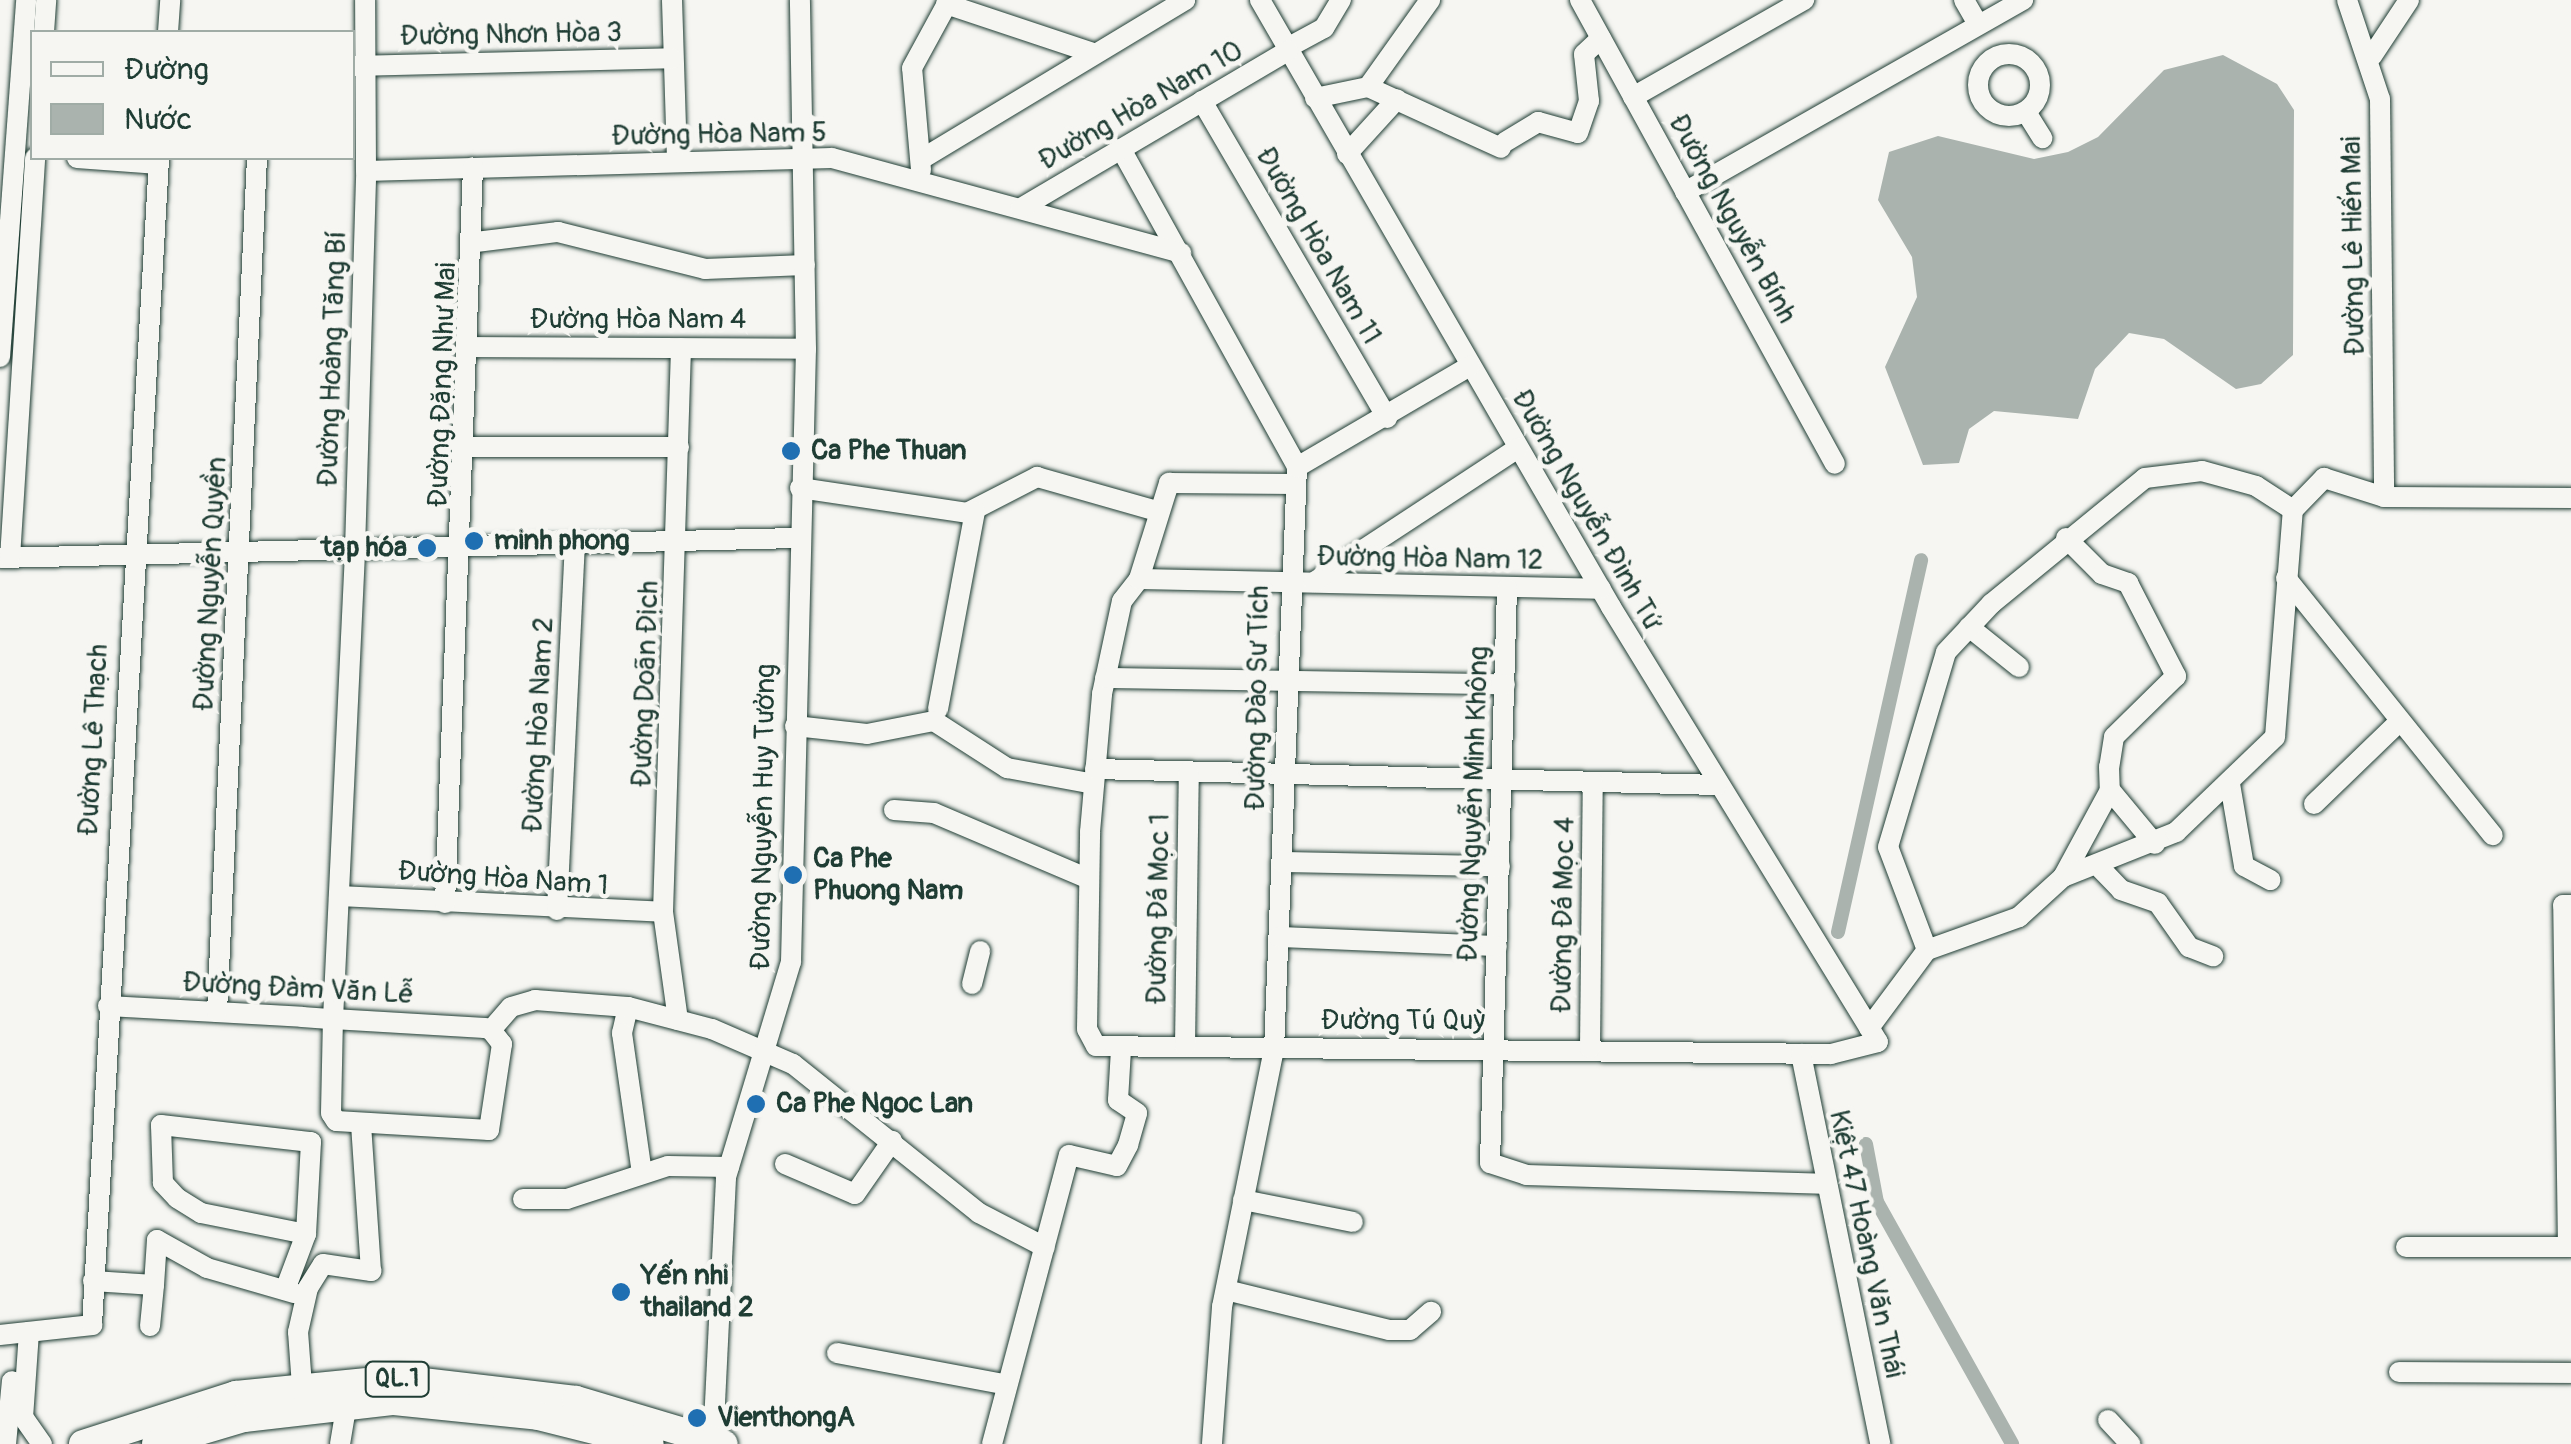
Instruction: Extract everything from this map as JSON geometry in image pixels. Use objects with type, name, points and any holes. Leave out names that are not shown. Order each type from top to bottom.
[{"type":"highway","name":"QL.1","points":[[82,1444],[173,1411],[302,1386],[397,1380],[717,1442]]},
{"type":"highway","name":"QL.1","points":[[156,1444],[347,1402],[514,1400],[650,1444]]},
{"type":"street","points":[[26,0],[28,155],[5,558],[798,538]]},
{"type":"street","points":[[44,30],[46,0]]},
{"type":"street","points":[[168,30],[170,0]]},
{"type":"street","name":"Đường Hoàng Tăng Bí","points":[[361,1124],[332,1118],[366,172],[359,66],[365,0]]},
{"type":"street","points":[[672,0],[677,160]]},
{"type":"street","name":"Đường Nguyễn Huy Tưởng","points":[[717,1442],[728,1167],[791,962],[798,538],[806,349],[798,156],[800,0]]},
{"type":"street","points":[[925,157],[1186,0]]},
{"type":"street","name":"Đường Nguyễn Đình Tứ","points":[[1260,0],[1600,589],[1874,1035]]},
{"type":"street","name":"Đường Hòa Nam 10","points":[[1021,208],[1324,28],[1341,0]]},
{"type":"street","points":[[1368,87],[1430,0]]},
{"type":"street","points":[[1633,97],[1804,0]]},
{"type":"street","points":[[1964,0],[1992,58]]},
{"type":"street","points":[[1685,192],[2023,0]]},
{"type":"street","name":"Đường Lê Hiến Mai","points":[[2348,0],[2372,56],[2380,99],[2384,497]]},
{"type":"street","points":[[2372,56],[2409,0]]},
{"type":"street","points":[[918,179],[925,157],[912,68],[948,2],[1093,54]]},
{"type":"street","name":"Đường Nguyễn Bính","points":[[1585,2],[1601,38],[1835,464]]},
{"type":"street","points":[[1315,98],[1368,87],[1503,145],[1538,122],[1578,134],[1590,101],[1584,54],[1601,38]]},
{"type":"street","points":[[2012,54],[2037,70],[2041,89],[2026,112],[2002,116],[1985,104],[1978,85],[1992,58],[2012,54]]},
{"type":"street","name":"Đường Nhơn Hòa 3","points":[[359,66],[672,58]]},
{"type":"street","points":[[1348,154],[1397,99]]},
{"type":"street","name":"Đường Hòa Nam 11","points":[[1202,101],[1387,418]]},
{"type":"street","points":[[2026,112],[2042,138]]},
{"type":"street","points":[[1121,149],[1296,476]]},
{"type":"street","points":[[0,357],[28,155]]},
{"type":"street","name":"Đường Hòa Nam 5","points":[[366,172],[798,156],[918,179],[1180,254]]},
{"type":"street","points":[[132,160],[159,161]]},
{"type":"street","name":"Đường Nguyễn Quyền","points":[[217,1012],[257,160]]},
{"type":"street","name":"Đường Lê Thạch","points":[[15,1333],[92,1326],[131,552],[159,161]]},
{"type":"street","name":"Đường Đặng Như Mai","points":[[445,902],[468,447],[476,242],[474,168]]},
{"type":"street","points":[[476,242],[558,232],[705,269],[805,265]]},
{"type":"street","name":"Đường Hòa Nam 4","points":[[470,346],[806,349]]},
{"type":"street","name":"Đường Doãn Địch","points":[[678,1020],[663,912],[678,540],[681,348]]},
{"type":"street","points":[[992,1444],[1004,1384],[1067,1159],[1072,1151],[1109,1165],[1122,1160],[1137,1113],[1118,1100],[1121,1048],[1096,1046],[1087,1029],[1089,879],[1094,777],[1106,678],[1122,602],[1138,579],[1158,511],[1176,479],[1296,476],[1470,366]]},
{"type":"street","points":[[468,447],[679,446]]},
{"type":"street","points":[[1314,582],[1518,448]]},
{"type":"street","points":[[1928,950],[1888,848],[1932,688],[1969,628],[2066,538],[2145,478],[2175,470],[2256,486],[2292,510]]},
{"type":"street","name":"Đường Đào Sư Tích","points":[[1212,1444],[1226,1290],[1274,1049],[1284,681],[1296,476]]},
{"type":"street","points":[[800,488],[975,511],[1037,477],[1158,511]]},
{"type":"street","points":[[2063,876],[2101,869],[2155,844],[2230,784],[2276,737],[2284,710],[2286,578],[2292,510],[2324,478],[2384,497],[2571,498]]},
{"type":"street","points":[[938,709],[975,511]]},
{"type":"street","points":[[1874,1035],[1928,950],[2018,917],[2063,876],[2110,790],[2114,737],[2176,676],[2128,583],[2102,574],[2066,538]]},
{"type":"street","name":"Đường Hòa Nam 2","points":[[558,910],[575,542]]},
{"type":"street","points":[[2286,578],[2398,723],[2493,835]]},
{"type":"street","name":"Đường Hòa Nam 12","points":[[1138,579],[1600,589]]},
{"type":"street","name":"Đường Nguyễn Minh Không","points":[[1507,589],[1494,1048],[1485,1144],[1506,1174],[1822,1184]]},
{"type":"street","points":[[1969,628],[2019,667]]},
{"type":"street","points":[[1106,678],[1505,684]]},
{"type":"street","points":[[795,726],[868,734],[934,720],[1007,768],[1094,777],[1190,772],[1717,784]]},
{"type":"street","points":[[2314,804],[2398,723]]},
{"type":"street","name":"Đường Đá Mọc 1","points":[[1184,1046],[1190,772]]},
{"type":"street","name":"Đường Đá Mọc 4","points":[[1590,1048],[1593,782]]},
{"type":"street","points":[[2230,784],[2244,866],[2270,880]]},
{"type":"street","points":[[2110,790],[2155,844]]},
{"type":"street","points":[[894,810],[934,812],[1089,879]]},
{"type":"street","points":[[1282,862],[1500,866]]},
{"type":"street","points":[[2101,869],[2121,890],[2158,904],[2190,947],[2214,956]]},
{"type":"street","name":"Đường Hòa Nam 1","points":[[339,896],[558,910],[663,912]]},
{"type":"street","points":[[2406,1247],[2569,1247],[2563,905],[2571,905]]},
{"type":"street","points":[[1279,937],[1498,946]]},
{"type":"street","points":[[972,984],[980,952]]},
{"type":"street","points":[[296,1293],[323,1264],[371,1271],[361,1124],[486,1134],[502,1044],[488,1029],[511,1007],[535,1000],[628,1007],[678,1020],[793,1064],[980,1213],[1045,1247]]},
{"type":"street","name":"Đường Đàm Văn Lễ","points":[[108,1006],[488,1029]]},
{"type":"street","points":[[628,1007],[622,1033],[642,1173]]},
{"type":"street","name":"Đường Tú Quỳ","points":[[1121,1048],[1590,1048],[1800,1054],[1874,1035]]},
{"type":"street","name":"Kiệt 47 Hoàng Văn Thái","points":[[1800,1054],[1822,1184],[1880,1444]]},
{"type":"street","points":[[302,1386],[296,1293],[306,1234],[311,1142],[161,1124],[162,1183],[176,1198],[201,1213],[306,1234]]},
{"type":"street","points":[[785,1164],[854,1194],[892,1140]]},
{"type":"street","points":[[523,1199],[567,1199],[642,1173],[728,1167]]},
{"type":"street","points":[[1243,1200],[1354,1222]]},
{"type":"street","points":[[150,1326],[158,1240],[178,1256],[296,1293]]},
{"type":"street","points":[[94,1281],[154,1285]]},
{"type":"street","points":[[1226,1290],[1405,1331],[1432,1312]]},
{"type":"street","points":[[6,1444],[15,1333]]},
{"type":"street","points":[[15,1333],[23,1417],[42,1444]]},
{"type":"street","points":[[837,1353],[1004,1384]]},
{"type":"street","points":[[2399,1372],[2571,1373]]},
{"type":"street","points":[[340,1444],[347,1402]]},
{"type":"street","points":[[2108,1420],[2130,1444]]},
{"type":"water","points":[[2223,55],[2277,84],[2294,110],[2293,355],[2261,384],[2236,389],[2164,339],[2129,333],[2095,369],[2078,419],[1994,411],[1969,429],[1959,463],[1923,465],[1885,367],[1917,297],[1912,257],[1878,200],[1889,152],[1938,136],[2034,159],[2068,152],[2098,137],[2164,70]]},
{"type":"waterway","points":[[1838,932],[1921,560]]},
{"type":"waterway","points":[[1866,1144],[1877,1202],[2012,1444]]},
{"type":"place","name":"Ca Phe Thuan","points":[[791,451]]},
{"type":"place","name":"minh phong","points":[[474,541]]},
{"type":"place","name":"tạp hóa","points":[[427,548]]},
{"type":"place","name":"Ca Phe Phuong Nam","points":[[793,875]]},
{"type":"place","name":"Ca Phe Ngoc Lan","points":[[756,1104]]},
{"type":"place","name":"Yến nhi thailand 2","points":[[621,1292]]},
{"type":"place","name":"VienthongA","points":[[697,1418]]}]
